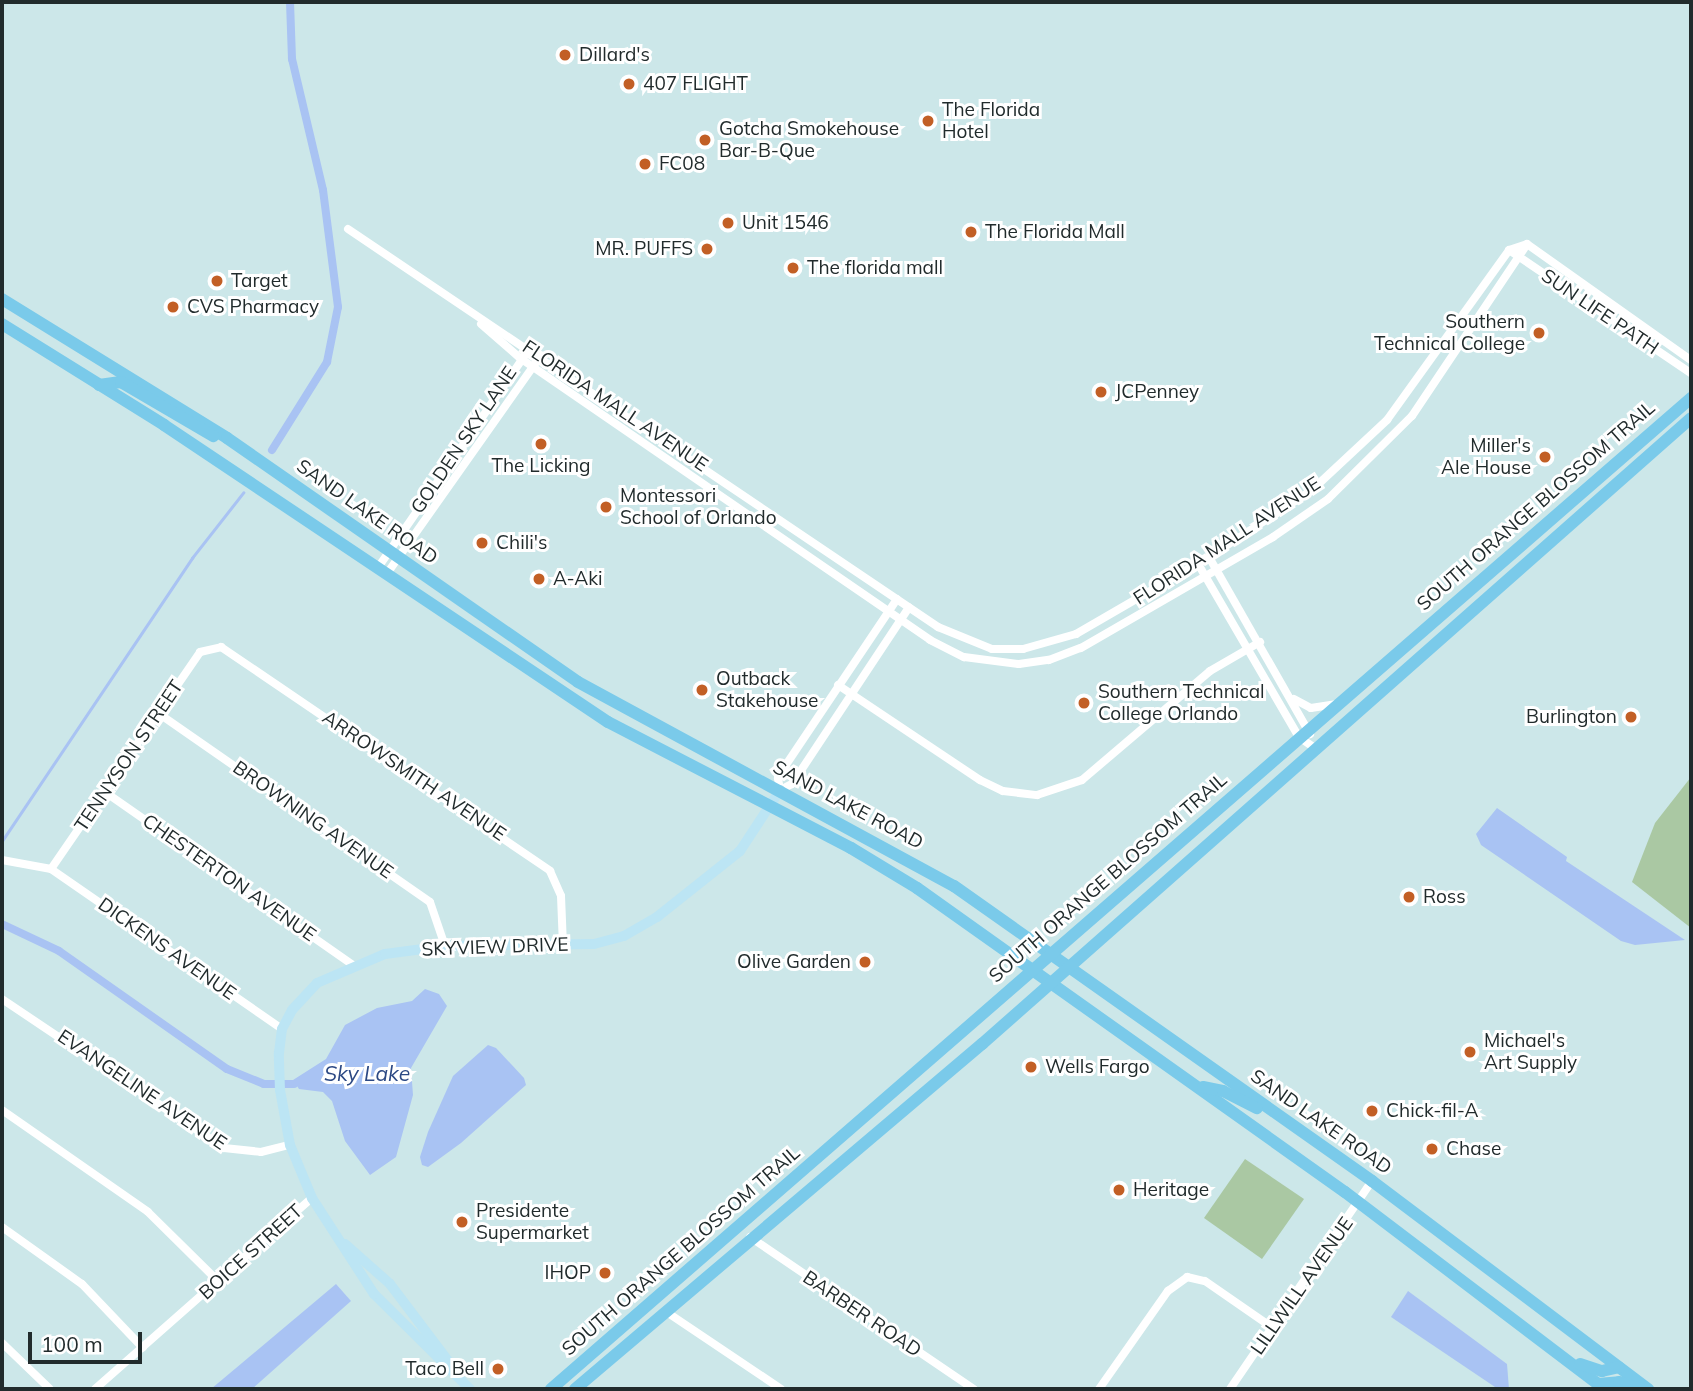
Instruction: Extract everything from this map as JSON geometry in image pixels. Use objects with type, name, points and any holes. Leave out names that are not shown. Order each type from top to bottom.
[{"type":"main road","name":"SAND LAKE ROAD","points":[[2,299],[227,438],[620,706],[904,855],[1052,953],[1372,1181],[1648,1389]]},
{"type":"main road","name":"SAND LAKE ROAD","points":[[4,326],[99,385],[608,722],[886,868],[1035,968],[1360,1203],[1599,1388]]},
{"type":"main road","points":[[4,326],[31,335],[93,372],[113,367]]},
{"type":"main road","points":[[99,385],[121,382],[206,434],[227,438]]},
{"type":"main road","name":"SOUTH ORANGE BLOSSOM TRAIL","points":[[551,1389],[1691,397]]},
{"type":"main road","name":"SOUTH ORANGE BLOSSOM TRAIL","points":[[575,1389],[750,1237],[1071,967],[1238,816],[1691,418]]},
{"type":"main road","points":[[608,722],[620,706]]},
{"type":"main road","points":[[1199,1087],[1223,1091],[1302,1132]]},
{"type":"main road","points":[[750,1237],[748,1222],[753,1213]]},
{"type":"main road","points":[[733,1252],[738,1226]]},
{"type":"main road","points":[[1562,1357],[1602,1371],[1619,1367]]},
{"type":"main road","points":[[1599,1388],[1619,1382],[1640,1389]]},
{"type":"street","name":"FLORIDA MALL AVENUE","points":[[348,229],[466,310],[541,355],[909,607],[970,643],[1023,649],[1076,634],[1209,557],[1312,490],[1371,437],[1409,393],[1510,250]]},
{"type":"street","name":"FLORIDA MALL AVENUE","points":[[466,310],[520,358],[900,620],[964,657],[1019,664],[1049,660],[1081,648],[1217,570],[1328,499],[1364,468],[1421,405],[1527,244]]},
{"type":"street","points":[[1510,250],[1527,244]]},
{"type":"street","name":"SUN LIFE PATH","points":[[1527,244],[1691,360]]},
{"type":"street","name":"SUN LIFE PATH","points":[[1510,250],[1691,373]]},
{"type":"street","points":[[1610,319],[1619,310]]},
{"type":"street","name":"GOLDEN SKY LANE","points":[[382,572],[389,550],[520,358],[530,348]]},
{"type":"street","name":"GOLDEN SKY LANE","points":[[382,572],[401,558],[541,355]]},
{"type":"street","points":[[615,422],[623,411]]},
{"type":"street","points":[[1209,557],[1291,697],[1303,733]]},
{"type":"street","points":[[1197,562],[1246,648],[1315,748]]},
{"type":"street","points":[[897,599],[778,778],[779,790],[792,785],[909,607]]},
{"type":"street","points":[[838,685],[980,780],[1003,790],[1037,795],[1082,780],[1210,670],[1260,642]]},
{"type":"street","name":"TENNYSON STREET","points":[[51,869],[200,652],[211,647]]},
{"type":"street","name":"ARROWSMITH AVENUE","points":[[211,647],[234,652],[550,871],[561,896],[563,944]]},
{"type":"street","points":[[1291,697],[1311,708],[1337,704]]},
{"type":"street","name":"BROWNING AVENUE","points":[[158,713],[429,902],[445,946]]},
{"type":"street","name":"SKYVIEW DRIVE","points":[[282,1029],[317,983],[352,964],[385,954],[445,946],[594,944],[624,936],[657,918],[740,850],[779,790]]},
{"type":"street","name":"CHESTERTON AVENUE","points":[[105,792],[352,964]]},
{"type":"street","points":[[2,860],[51,869]]},
{"type":"street","name":"DICKENS AVENUE","points":[[51,869],[282,1029]]},
{"type":"street","name":"EVANGELINE AVENUE","points":[[2,999],[224,1148],[261,1152],[290,1145]]},
{"type":"street","points":[[282,1029],[280,1090],[290,1145],[312,1198],[374,1294],[456,1373]]},
{"type":"street","points":[[2,1110],[148,1212],[218,1281]]},
{"type":"street","name":"LILLWILL AVENUE","points":[[1230,1389],[1360,1203],[1372,1181]]},
{"type":"street","name":"BOICE STREET","points":[[95,1389],[312,1198]]},
{"type":"street","points":[[2,1227],[82,1284],[143,1348]]},
{"type":"street","name":"BARBER ROAD","points":[[750,1237],[974,1389]]},
{"type":"street","points":[[342,1242],[390,1284],[470,1389]]},
{"type":"street","points":[[1099,1389],[1168,1291],[1187,1277],[1205,1281],[1273,1328]]},
{"type":"street","points":[[665,1311],[780,1389]]},
{"type":"street","points":[[2,1343],[50,1389]]},
{"type":"green space","points":[[1691,777],[1691,928],[1632,882],[1655,823]]},
{"type":"green space","points":[[1245,1159],[1304,1199],[1262,1259],[1204,1218]]},
{"type":"water","points":[[1497,808],[1567,857],[1566,861],[1685,940],[1635,945],[1621,941],[1481,845],[1476,834]]},
{"type":"water","name":"Sky Lake","points":[[425,989],[439,994],[447,1006],[411,1068],[413,1095],[396,1157],[370,1175],[345,1141],[332,1101],[323,1092],[299,1089],[293,1080],[326,1059],[345,1025],[377,1008],[412,1001]]},
{"type":"water","points":[[488,1045],[496,1048],[524,1078],[526,1085],[461,1143],[428,1167],[422,1165],[420,1157],[428,1132],[453,1076]]},
{"type":"water","points":[[336,1284],[351,1301],[252,1389],[211,1389]]},
{"type":"water","points":[[1408,1291],[1507,1364],[1509,1389],[1498,1389],[1391,1317]]},
{"type":"waterway","points":[[272,450],[327,362],[338,307],[323,190],[292,59],[290,2]]},
{"type":"waterway","points":[[2,841],[192,558],[243,493]]},
{"type":"waterway","points":[[2,924],[59,951],[227,1069],[264,1084],[294,1084]]},
{"type":"place","name":"Dillard's","points":[[565,55]]},
{"type":"place","name":"407 FLIGHT","points":[[629,84]]},
{"type":"place","name":"The Florida Hotel","points":[[928,121]]},
{"type":"place","name":"Gotcha Smokehouse Bar-B-Que","points":[[705,140]]},
{"type":"place","name":"FC08","points":[[645,164]]},
{"type":"place","name":"Unit 1546","points":[[728,223]]},
{"type":"place","name":"The Florida Mall","points":[[971,232]]},
{"type":"place","name":"MR. PUFFS","points":[[707,249]]},
{"type":"place","name":"The florida mall","points":[[793,268]]},
{"type":"place","name":"Target","points":[[217,281]]},
{"type":"place","name":"CVS Pharmacy","points":[[173,307]]},
{"type":"place","name":"Southern Technical College","points":[[1539,333]]},
{"type":"place","name":"JCPenney","points":[[1101,392]]},
{"type":"place","name":"The Licking","points":[[541,444]]},
{"type":"place","name":"Miller's Ale House","points":[[1545,457]]},
{"type":"place","name":"Montessori School of Orlando","points":[[606,507]]},
{"type":"place","name":"Chili's","points":[[482,543]]},
{"type":"place","name":"A-Aki","points":[[539,579]]},
{"type":"place","name":"Outback Stakehouse","points":[[702,690]]},
{"type":"place","name":"Southern Technical College Orlando","points":[[1084,703]]},
{"type":"place","name":"Burlington","points":[[1631,717]]},
{"type":"place","name":"Ross","points":[[1409,897]]},
{"type":"place","name":"Olive Garden","points":[[865,962]]},
{"type":"place","name":"Michael's Art Supply","points":[[1470,1052]]},
{"type":"place","name":"Wells Fargo","points":[[1031,1067]]},
{"type":"place","name":"Chick-fil-A","points":[[1372,1111]]},
{"type":"place","name":"Chase","points":[[1432,1149]]},
{"type":"place","name":"Heritage","points":[[1119,1190]]},
{"type":"place","name":"Presidente Supermarket","points":[[462,1222]]},
{"type":"place","name":"IHOP","points":[[605,1273]]},
{"type":"place","name":"Taco Bell","points":[[498,1369]]}]
